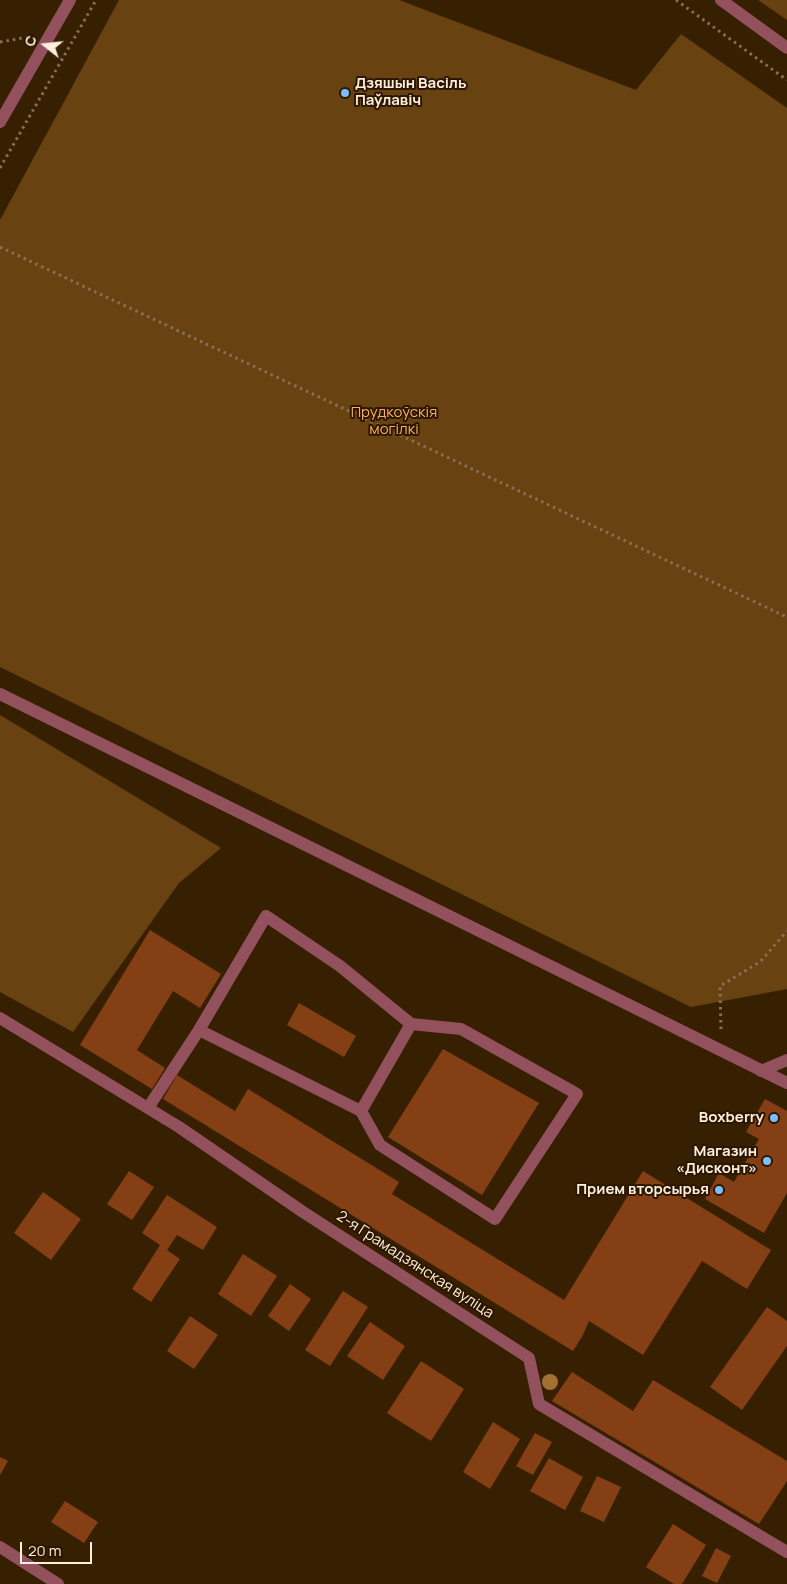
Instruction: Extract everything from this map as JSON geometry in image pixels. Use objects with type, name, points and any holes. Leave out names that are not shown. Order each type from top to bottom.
[{"type":"street","points":[[0,122],[70,0]]},
{"type":"street","points":[[721,0],[787,48]]},
{"type":"street","points":[[0,694],[787,1083]]},
{"type":"street","points":[[148,1108],[199,1030],[266,916],[340,966],[411,1024],[461,1029],[577,1094],[495,1219],[380,1146],[361,1111],[199,1030]]},
{"type":"street","name":"2-я Грамадзянская вуліца","points":[[0,1018],[179,1127],[319,1223],[529,1358],[539,1404],[787,1552]]},
{"type":"street","points":[[361,1111],[411,1024]]},
{"type":"street","points":[[762,1072],[787,1060]]},
{"type":"street","points":[[0,1548],[58,1584]]},
{"type":"path","points":[[0,168],[96,0]]},
{"type":"path","points":[[676,0],[787,80]]},
{"type":"path","points":[[0,247],[787,617]]},
{"type":"path","points":[[722,1050],[720,986],[760,962],[787,931]]},
{"type":"shaded area","points":[[758,0],[787,0],[787,20]]},
{"type":"green space","name":"Прудкоўскія могілкі","points":[[119,0],[399,0],[636,90],[681,34],[787,108],[787,989],[691,1007],[0,667],[0,220]]},
{"type":"green space","points":[[0,715],[221,848],[179,883],[73,1032],[0,992]]},
{"type":"building","points":[[150,930],[221,974],[200,1008],[173,991],[137,1050],[165,1068],[152,1089],[80,1045]]},
{"type":"building","points":[[299,1003],[356,1036],[344,1057],[287,1025]]},
{"type":"building","points":[[443,1049],[539,1103],[482,1195],[388,1137]]},
{"type":"building","points":[[177,1075],[235,1111],[248,1089],[399,1182],[392,1194],[564,1300],[643,1171],[771,1250],[747,1289],[702,1261],[643,1355],[589,1321],[573,1351],[163,1099]]},
{"type":"building","name":"Магазин «Дисконт»","points":[[765,1099],[787,1111],[787,1193],[764,1233],[705,1199],[719,1173],[734,1182],[759,1139],[746,1132]]},
{"type":"building","points":[[129,1171],[154,1187],[132,1220],[107,1204]]},
{"type":"building","points":[[43,1192],[81,1219],[51,1260],[14,1233]]},
{"type":"building","points":[[167,1195],[217,1227],[203,1250],[177,1235],[167,1250],[180,1259],[151,1302],[132,1289],[160,1245],[142,1233]]},
{"type":"building","points":[[243,1254],[277,1276],[251,1316],[218,1294]]},
{"type":"building","points":[[290,1284],[311,1299],[289,1331],[268,1316]]},
{"type":"building","points":[[343,1291],[368,1307],[330,1366],[305,1350]]},
{"type":"building","points":[[767,1307],[787,1321],[787,1346],[742,1410],[710,1387]]},
{"type":"building","points":[[190,1316],[218,1335],[194,1369],[167,1351]]},
{"type":"building","points":[[370,1322],[405,1346],[383,1380],[347,1356]]},
{"type":"building","points":[[421,1361],[464,1389],[431,1441],[387,1413]]},
{"type":"building","points":[[572,1372],[633,1411],[653,1380],[787,1461],[787,1481],[759,1524],[552,1401]]},
{"type":"building","points":[[493,1422],[520,1439],[490,1489],[463,1472]]},
{"type":"building","points":[[535,1433],[552,1442],[533,1475],[516,1466]]},
{"type":"building","points":[[0,1457],[8,1461],[0,1475]]},
{"type":"building","points":[[549,1458],[583,1477],[565,1510],[530,1491]]},
{"type":"building","points":[[597,1476],[621,1487],[604,1522],[580,1511]]},
{"type":"building","points":[[65,1501],[98,1522],[84,1543],[51,1522]]},
{"type":"building","points":[[673,1524],[706,1545],[682,1584],[674,1584],[646,1567]]},
{"type":"building","points":[[716,1548],[731,1556],[717,1583],[702,1576]]},
{"type":"place","name":"Дзяшын Васіль Паўлавіч","points":[[345,93]]},
{"type":"place","name":"Boxberry","points":[[774,1118]]},
{"type":"place","name":"Магазин «Дисконт»","points":[[767,1161]]},
{"type":"place","name":"Прием вторсырья","points":[[719,1190]]}]
